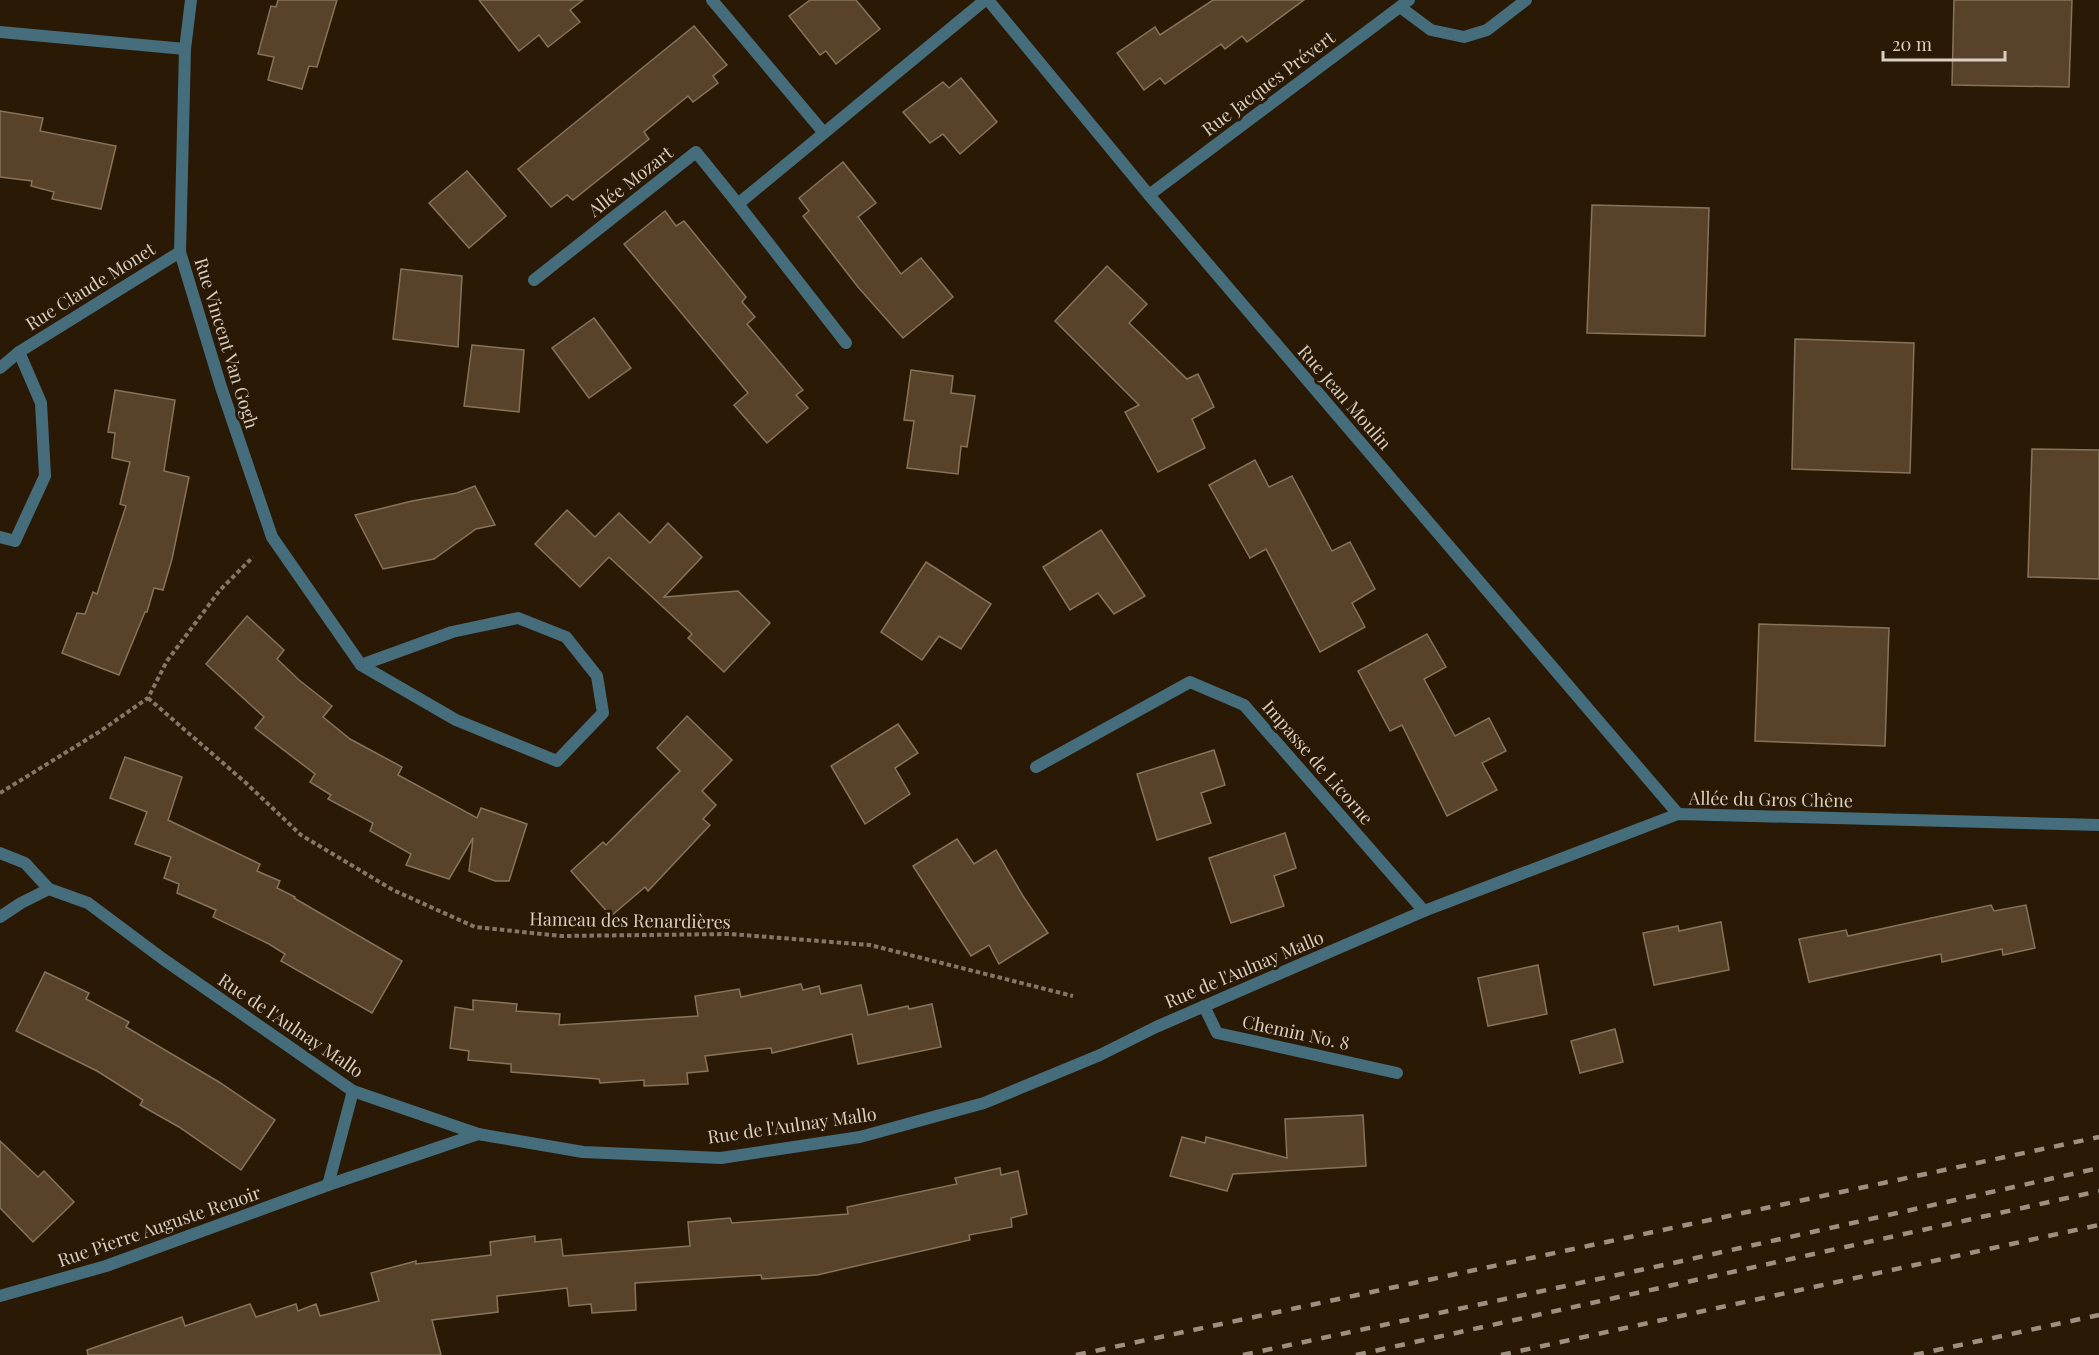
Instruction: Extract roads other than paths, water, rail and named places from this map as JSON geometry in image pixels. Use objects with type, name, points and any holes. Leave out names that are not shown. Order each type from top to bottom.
[{"type":"street","name":"Rue Vincent Van Gogh","points":[[191,0],[184,49],[180,252],[221,387],[272,537],[361,665],[456,720],[557,761],[603,713],[597,676],[566,637],[518,618],[452,632],[361,665]]},
{"type":"street","points":[[712,0],[824,133]]},
{"type":"street","points":[[738,204],[986,0]]},
{"type":"street","name":"Rue Jean Moulin","points":[[986,0],[1149,195],[1678,814]]},
{"type":"street","points":[[1404,3],[1431,30],[1464,37],[1487,30],[1526,0]]},
{"type":"street","name":"Rue Jacques Prévert","points":[[1149,195],[1404,3]]},
{"type":"street","points":[[0,32],[184,49]]},
{"type":"street","name":"Allée Mozart","points":[[534,280],[696,152],[846,342]]},
{"type":"street","name":"Rue Claude Monet","points":[[0,368],[19,352],[180,252]]},
{"type":"street","name":"Rue Claude Monet","points":[[0,537],[15,541],[45,476],[41,403],[19,352]]},
{"type":"street","name":"Impasse de Licorne","points":[[1036,767],[1190,682],[1244,705],[1424,911]]},
{"type":"street","name":"Allée du Gros Chêne","points":[[1424,911],[1678,814],[2099,825]]},
{"type":"street","name":"Rue de l'Aulnay Mallo","points":[[0,853],[25,863],[49,889],[88,903],[353,1091],[478,1134],[584,1152],[721,1158],[860,1137],[984,1103],[1100,1055],[1156,1027],[1424,911]]},
{"type":"street","points":[[0,917],[49,889]]},
{"type":"street","name":"Chemin No. 8","points":[[1204,1006],[1217,1033],[1397,1073]]},
{"type":"street","points":[[328,1185],[353,1091]]},
{"type":"street","name":"Rue Pierre Auguste Renoir","points":[[0,1296],[106,1266],[328,1185],[478,1134]]},
{"type":"railway","points":[[1076,1355],[2099,1137]]},
{"type":"railway","points":[[1243,1355],[1673,1263],[2099,1168]]},
{"type":"railway","points":[[1356,1355],[2099,1191]]},
{"type":"railway","points":[[1501,1355],[2099,1225]]},
{"type":"railway","points":[[1914,1355],[2099,1315]]}]
